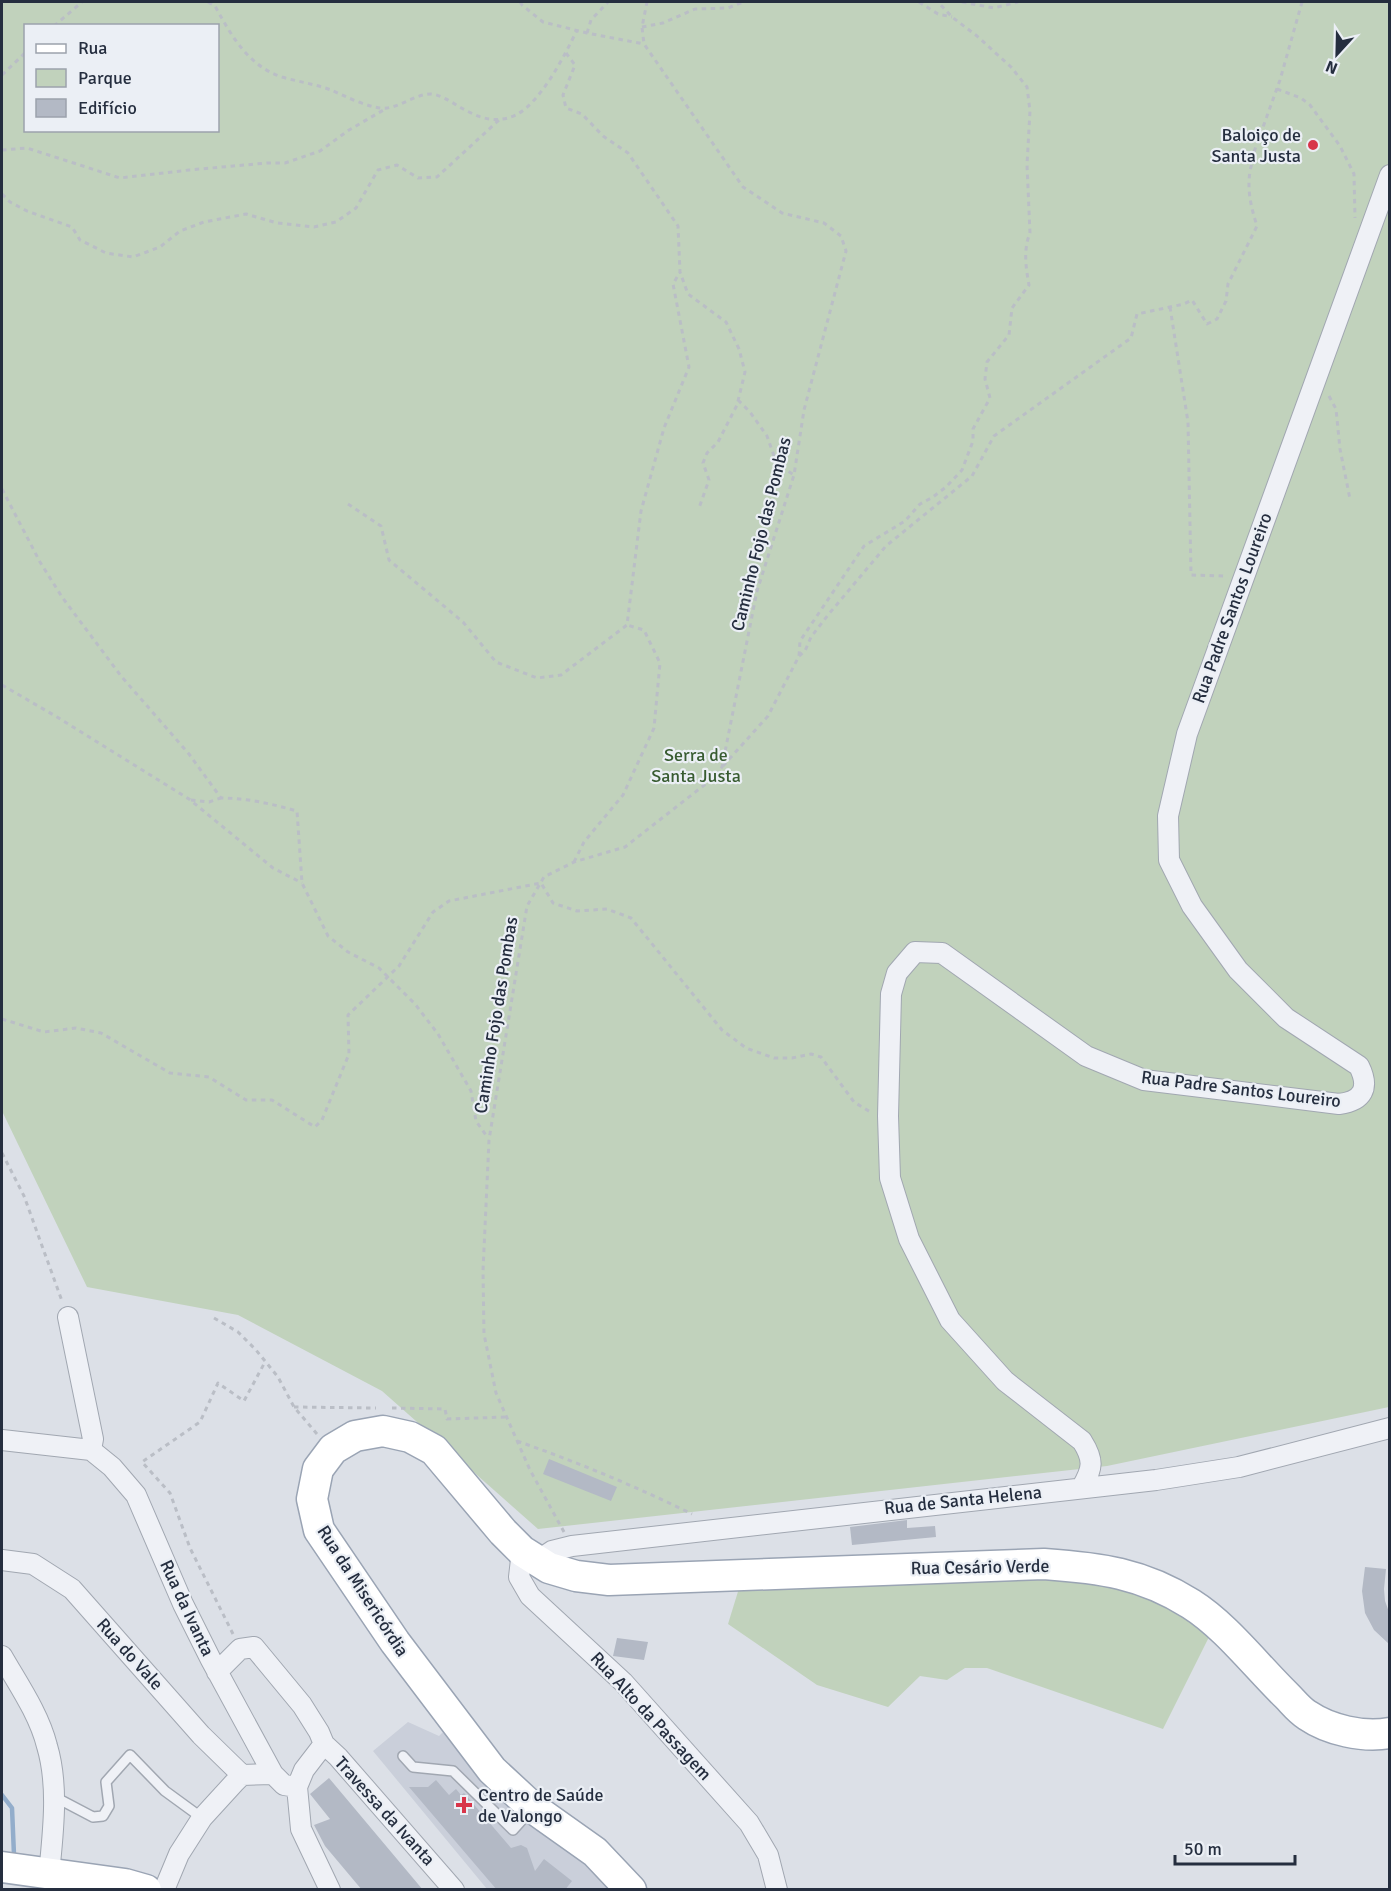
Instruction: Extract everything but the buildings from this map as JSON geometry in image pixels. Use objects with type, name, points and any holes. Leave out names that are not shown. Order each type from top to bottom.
[{"type":"main road","name":"Rua da Misericórdia","points":[[529,1556],[503,1532],[434,1450],[411,1437],[383,1431],[355,1436],[333,1449],[318,1469],[312,1499],[319,1530],[395,1642],[492,1770],[533,1808],[595,1852],[626,1888]]},
{"type":"main road","name":"Rua Cesário Verde","points":[[529,1556],[549,1568],[576,1576],[609,1580],[1044,1564],[1095,1568],[1125,1574],[1152,1584],[1193,1605],[1233,1640],[1307,1715],[1343,1731],[1376,1735],[1389,1733]]},
{"type":"main road","points":[[2,1867],[125,1884],[146,1890]]},
{"type":"street","name":"Rua Padre Santos Loureiro","points":[[1082,1487],[1091,1465],[1090,1454],[1082,1441],[1005,1381],[950,1320],[909,1239],[890,1178],[888,1116],[891,994],[897,973],[915,952],[942,953],[1086,1056],[1143,1080],[1339,1104],[1359,1098],[1365,1085],[1359,1066],[1286,1018],[1238,970],[1192,906],[1169,860],[1168,816],[1187,734],[1388,183]]},
{"type":"street","points":[[2,1440],[91,1450],[93,1439],[68,1317]]},
{"type":"street","name":"Rua de Santa Helena","points":[[529,1556],[572,1546],[1156,1480],[1239,1467],[1389,1428]]},
{"type":"street","name":"Rua da Ivanta","points":[[91,1450],[112,1467],[136,1496],[183,1604],[273,1773]]},
{"type":"street","name":"Rua Alto da Passagem","points":[[529,1556],[519,1577],[530,1596],[623,1682],[749,1823],[768,1855],[777,1890]]},
{"type":"street","name":"Rua do Vale","points":[[2,1560],[33,1564],[72,1589],[201,1735],[242,1775]]},
{"type":"street","points":[[214,1666],[240,1649],[254,1647],[277,1673],[319,1732],[324,1744]]},
{"type":"street","points":[[2,1656],[39,1723],[47,1745],[52,1770],[53,1796],[49,1874]]},
{"type":"street","name":"Travessa da Ivanta","points":[[297,1787],[304,1770],[324,1744],[338,1757],[454,1890]]},
{"type":"street","points":[[164,1890],[179,1854],[202,1818],[242,1775],[273,1773],[284,1785],[297,1787],[301,1829],[330,1890]]},
{"type":"lane","points":[[53,1796],[93,1817],[103,1816],[109,1806],[106,1782],[130,1755],[165,1791],[202,1818]]},
{"type":"lane","points":[[403,1756],[413,1767],[453,1771],[513,1830],[533,1808]]},
{"type":"path","points":[[56,24],[82,2]]},
{"type":"path","points":[[208,2],[215,6],[243,51],[260,66],[280,76],[387,108]]},
{"type":"path","points":[[520,2],[543,22],[644,44]]},
{"type":"path","points":[[587,33],[591,20],[608,2]]},
{"type":"path","name":"Caminho Fojo das Pombas","points":[[572,1546],[530,1470],[496,1393],[484,1334],[483,1271],[489,1140],[527,906],[544,877],[574,862],[626,847],[712,779],[722,767],[757,591],[794,475],[804,410],[846,251],[841,237],[824,223],[782,213],[743,187],[644,44],[642,27],[647,2]]},
{"type":"path","points":[[642,27],[663,23],[695,9],[728,8],[742,2]]},
{"type":"path","points":[[919,2],[938,14],[952,17]]},
{"type":"path","points":[[799,656],[800,641],[864,546],[905,520],[920,504],[946,487],[962,470],[973,441],[973,429],[990,398],[985,379],[987,362],[1009,335],[1012,308],[1029,285],[1026,266],[1026,243],[1030,233],[1027,165],[1030,111],[1028,87],[1011,67],[952,17],[938,2]]},
{"type":"path","points":[[962,2],[994,8],[1018,2]]},
{"type":"path","points":[[722,767],[768,716],[811,637],[886,546],[972,476],[994,436],[1131,338],[1137,314],[1192,300],[1207,324],[1217,319],[1226,301],[1228,285],[1257,226],[1248,199],[1250,169],[1255,160],[1254,152],[1277,89],[1302,2]]},
{"type":"path","points":[[2,150],[27,148],[120,178],[267,163],[285,164],[320,151],[349,130],[387,108],[431,94],[440,96],[483,119],[499,120],[517,114],[539,94],[566,53],[577,30]]},
{"type":"path","points":[[566,53],[575,65],[563,95],[566,108],[582,114],[603,136],[628,153],[678,226],[680,272],[688,294],[726,322],[739,349],[745,372],[738,400],[718,442],[707,453],[703,463],[709,480],[699,508]]},
{"type":"path","points":[[2,75],[24,54]]},
{"type":"path","points":[[1277,89],[1300,98],[1310,105],[1340,146],[1354,174],[1355,220],[1371,227]]},
{"type":"path","points":[[2,194],[10,202],[27,211],[72,227],[80,240],[106,253],[133,257],[160,247],[180,231],[204,222],[246,214],[277,223],[314,227],[336,222],[356,208],[378,170],[397,165],[418,178],[437,177],[499,120]]},
{"type":"path","points":[[348,504],[381,526],[388,560],[463,622],[496,662],[537,678],[561,675],[627,625],[641,511],[664,428],[689,367],[673,284],[680,272]]},
{"type":"path","points":[[1170,307],[1188,422],[1191,574],[1234,576]]},
{"type":"path","points":[[1318,373],[1335,409],[1350,499]]},
{"type":"path","points":[[738,400],[750,411],[767,436],[777,464],[794,475]]},
{"type":"path","points":[[2,489],[40,562],[62,597],[121,676],[189,754],[221,798]]},
{"type":"path","points":[[574,862],[584,842],[623,795],[654,728],[660,663],[644,630],[627,625]]},
{"type":"path","points":[[2,685],[189,799],[273,868],[302,883]]},
{"type":"path","points":[[189,799],[209,802],[221,798],[235,798],[269,803],[297,811],[302,883],[328,936],[348,952],[379,968],[415,1004],[438,1034],[471,1091],[476,1121],[489,1140]]},
{"type":"path","points":[[2,1019],[44,1032],[76,1028],[101,1033],[170,1073],[209,1077],[246,1100],[272,1100],[315,1127],[322,1120],[349,1054],[348,1015],[399,966],[433,912],[449,901],[541,883],[553,903],[577,911],[607,909],[631,918],[722,1030],[746,1048],[774,1058],[792,1058],[811,1054],[821,1057],[854,1102],[870,1113],[888,1116]]},
{"type":"path","points":[[2,1153],[24,1196],[68,1317]]},
{"type":"path","points":[[214,1318],[238,1332],[278,1377],[304,1420],[333,1449]]},
{"type":"path","points":[[240,1649],[190,1548],[170,1493],[142,1462],[200,1422],[218,1383],[244,1401],[265,1362]]},
{"type":"path","points":[[517,1441],[636,1487],[721,1528]]},
{"type":"shaded area","name":"Centro de Saúde de Valongo","points":[[408,1722],[439,1736],[445,1730],[486,1782],[535,1828],[581,1861],[610,1889],[487,1889],[373,1751]]},
{"type":"green space","name":"Serra de Santa Justa","points":[[2,2],[1389,2],[1389,1407],[1107,1466],[538,1529],[382,1391],[238,1315],[87,1287],[2,1111]]},
{"type":"green space","points":[[1047,1573],[1143,1588],[1212,1631],[1163,1729],[987,1668],[965,1668],[947,1680],[920,1676],[888,1707],[817,1685],[728,1624],[740,1585]]},
{"type":"waterway","points":[[2,1795],[12,1808],[14,1855]]},
{"type":"place","name":"Baloiço de Santa Justa","points":[[1313,145]]},
{"type":"place","name":"Centro de Saúde de Valongo","points":[[464,1805]]}]
